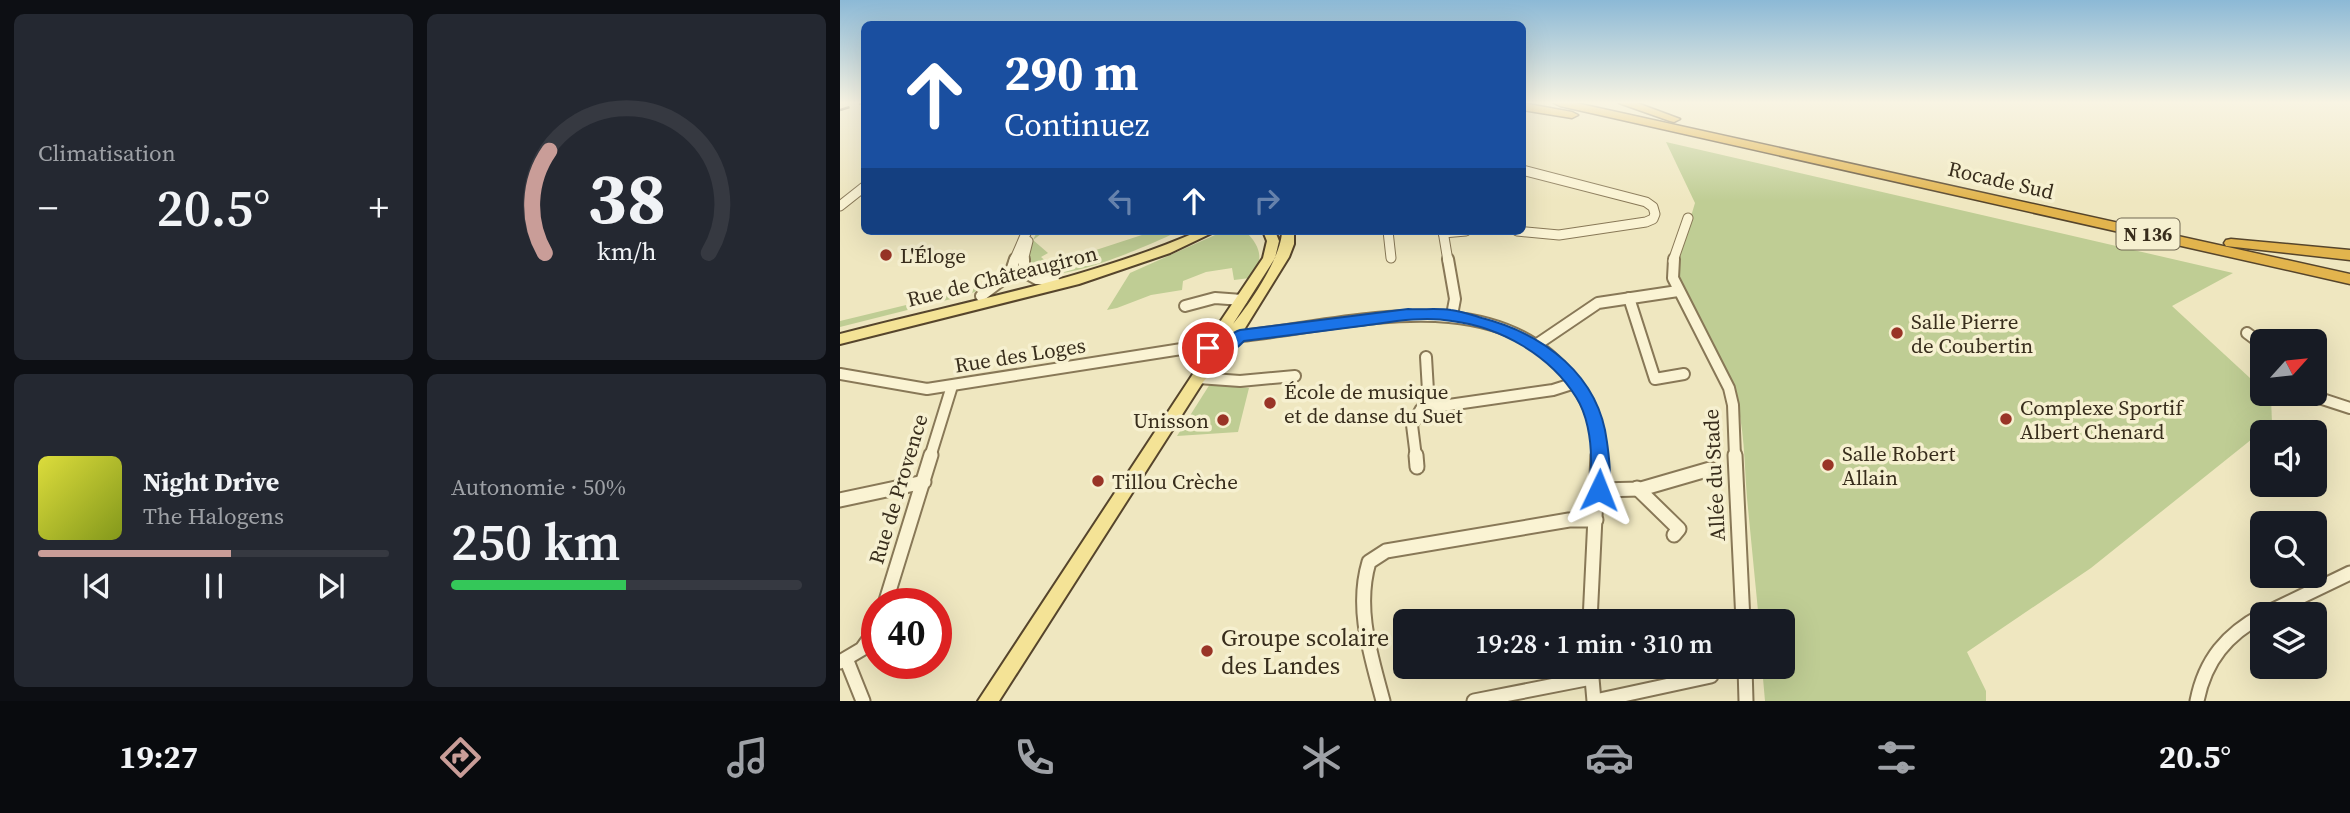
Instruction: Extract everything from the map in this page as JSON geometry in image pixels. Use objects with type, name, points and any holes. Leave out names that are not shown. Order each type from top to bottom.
[{"type":"highway","points":[[1682,136],[1738,143]]},
{"type":"highway","name":"Rocade Sud","points":[[1706,136],[2350,279]]},
{"type":"highway","name":"Rocade Sud","points":[[1749,136],[2350,269]]},
{"type":"highway","points":[[2231,243],[2350,255]]},
{"type":"main road","name":"Rue de Châteaugiron","points":[[840,331],[1054,280],[1104,265],[1177,235]]},
{"type":"main road","name":"Rue de Châteaugiron","points":[[840,339],[1089,278],[1140,261],[1201,235]]},
{"type":"main road","points":[[988,701],[1198,378],[1213,348],[1236,342],[1233,332],[1242,300],[1269,258],[1270,235]]},
{"type":"main road","points":[[1233,332],[1283,257],[1288,235]]},
{"type":"street","points":[[1526,172],[1646,202],[1654,209],[1654,217],[1646,222],[1559,235],[1526,232]]},
{"type":"street","points":[[840,206],[861,189]]},
{"type":"street","name":"Allée du Stade","points":[[1688,218],[1673,262],[1673,278],[1729,388],[1733,404],[1742,609]]},
{"type":"street","points":[[981,296],[1010,274],[1025,235]]},
{"type":"street","points":[[1033,235],[1025,253],[1024,272],[1037,279],[1054,280]]},
{"type":"street","points":[[1388,235],[1391,258]]},
{"type":"street","points":[[1444,235],[1455,299],[1452,315]]},
{"type":"street","points":[[1536,345],[1598,303],[1678,292]]},
{"type":"street","points":[[1185,306],[1215,298],[1242,300]]},
{"type":"street","points":[[1629,298],[1655,379],[1684,374]]},
{"type":"street","points":[[1233,332],[1408,315],[1452,315],[1503,329],[1536,345],[1576,383],[1587,400],[1596,424],[1600,458],[1591,609]]},
{"type":"street","name":"Rue des Loges","points":[[840,374],[927,389],[1213,348]]},
{"type":"street","points":[[1426,356],[1429,408]]},
{"type":"street","points":[[1198,378],[1240,382],[1295,376]]},
{"type":"street","points":[[1417,467],[1412,425],[1421,409],[1553,390],[1576,383]]},
{"type":"street","name":"Rue de Provence","points":[[889,588],[952,386]]},
{"type":"street","points":[[2328,401],[2350,408]]},
{"type":"street","points":[[1599,490],[1636,488],[1680,480],[1710,469]]},
{"type":"street","points":[[840,500],[924,482]]},
{"type":"street","points":[[1636,488],[1679,529],[1674,535]]},
{"type":"street","points":[[1383,701],[1363,610],[1362,588],[1369,562],[1386,551],[1569,520],[1596,520]]},
{"type":"street","points":[[2291,602],[2350,573]]},
{"type":"street","points":[[2197,701],[2200,681],[2216,651],[2239,626],[2250,621]]},
{"type":"street","points":[[861,650],[844,662],[863,701]]},
{"type":"street","points":[[1474,701],[1566,679]]},
{"type":"street","points":[[1592,679],[1594,701],[1697,679]]},
{"type":"street","points":[[1745,679],[1746,701]]},
{"type":"green space","name":"Complexe Sportif Albert Chenard","points":[[1666,142],[2233,273],[2172,306],[2250,378],[2250,406],[2271,406],[2272,420],[2250,420],[2250,441],[2091,568],[1967,652],[1986,691],[1986,701],[1765,701],[1763,679],[1795,679],[1795,609],[1758,609],[1744,444],[1734,391],[1678,275],[1679,256],[1695,203]]},
{"type":"green space","points":[[1142,235],[1171,235],[1125,255],[1054,274],[1037,273],[1027,265],[1033,240],[1048,253],[1041,257],[1050,265]]},
{"type":"green space","points":[[1215,235],[1249,235],[1258,248],[1258,266],[1250,278],[1234,280],[1232,268],[1206,272],[1183,281],[1182,290],[1151,295],[1107,310],[1130,273]]},
{"type":"green space","points":[[993,284],[967,295],[840,327],[840,321]]},
{"type":"green space","points":[[1210,384],[1249,388],[1238,432],[1177,436]]},
{"type":"place","name":"L'Éloge","points":[[886,255]]},
{"type":"place","name":"Salle Pierre de Coubertin","points":[[1897,333]]},
{"type":"place","name":"École de musique et de danse du Suet","points":[[1270,403]]},
{"type":"place","name":"Complexe Sportif Albert Chenard","points":[[2006,419]]},
{"type":"place","name":"Unisson","points":[[1223,420]]},
{"type":"place","name":"Salle Robert Allain","points":[[1828,465]]},
{"type":"place","name":"Tillou Crèche","points":[[1098,481]]},
{"type":"place","name":"Groupe scolaire des Landes","points":[[1207,651]]},
{"type":"route","points":[[1208,348],[1216,351],[1229,347],[1240,336],[1408,315],[1452,315],[1503,329],[1536,345],[1550,356],[1581,391],[1596,424],[1600,458],[1599,490]]}]
